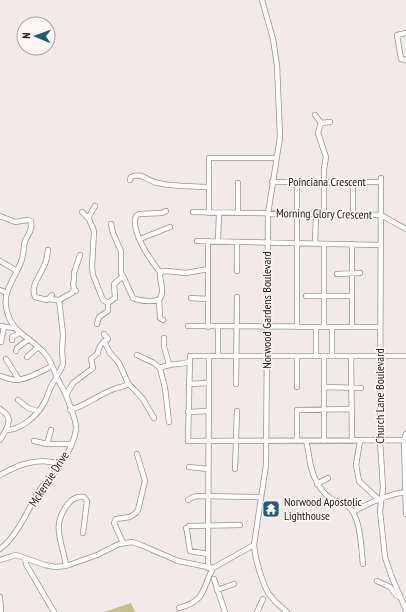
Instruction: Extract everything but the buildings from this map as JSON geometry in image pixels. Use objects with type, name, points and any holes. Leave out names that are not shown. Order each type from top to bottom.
[{"type":"street","name":"Norwood Gardens Boulevard","points":[[262,0],[273,39],[277,65],[280,137],[272,182],[266,242],[267,441],[266,465],[254,545],[255,555],[268,591],[274,600],[287,612]]},
{"type":"street","points":[[406,33],[397,35],[401,59],[406,60]]},
{"type":"street","points":[[315,115],[321,123]]},
{"type":"street","points":[[321,123],[330,122]]},
{"type":"street","points":[[321,123],[318,133],[326,157],[324,169],[324,215]]},
{"type":"street","points":[[209,213],[209,158],[277,158]]},
{"type":"street","points":[[130,180],[131,177],[140,175],[156,183],[172,186],[209,187]]},
{"type":"street","name":"Poinciana Crescent","points":[[272,182],[353,182],[381,180]]},
{"type":"street","name":"Church Lane Boulevard","points":[[381,180],[380,440],[383,488],[380,500],[380,511],[385,557],[406,610]]},
{"type":"street","points":[[297,182],[297,327]]},
{"type":"street","points":[[353,182],[353,215]]},
{"type":"street","points":[[238,183],[238,213]]},
{"type":"street","points":[[93,206],[90,216],[94,232],[93,275],[103,300],[108,303]]},
{"type":"street","points":[[163,320],[160,318],[159,300],[163,291],[160,272],[152,262],[140,240],[135,223],[136,216],[162,213],[166,211]]},
{"type":"street","points":[[82,212],[90,216]]},
{"type":"street","name":"Morning Glory Crescent","points":[[192,212],[297,215],[381,215]]},
{"type":"street","points":[[218,242],[219,213]]},
{"type":"street","points":[[315,243],[316,215]]},
{"type":"street","points":[[381,215],[406,229]]},
{"type":"street","name":"Mckenzie Drive","points":[[0,216],[15,222],[31,221],[32,225],[24,244],[21,261],[7,293],[5,302],[6,308],[15,328],[19,333],[45,354],[66,395],[76,425],[74,438],[61,464],[42,487],[10,539],[0,549]]},
{"type":"street","points":[[111,224],[113,233],[121,250],[121,273],[133,298],[141,302],[159,300]]},
{"type":"street","points":[[140,240],[170,227]]},
{"type":"street","points":[[197,241],[380,245]]},
{"type":"street","points":[[208,241],[208,327]]},
{"type":"street","points":[[237,242],[237,271]]},
{"type":"street","points":[[324,244],[324,327]]},
{"type":"street","points":[[352,244],[352,326]]},
{"type":"street","points":[[48,250],[44,267],[37,278],[34,292],[36,297],[46,300],[60,300],[75,290],[74,273],[80,255]]},
{"type":"street","points":[[0,261],[17,270]]},
{"type":"street","points":[[160,272],[167,271],[186,273],[208,270]]},
{"type":"street","points":[[337,274],[360,274]]},
{"type":"street","points":[[108,303],[115,298],[114,284],[123,276]]},
{"type":"street","points":[[0,290],[7,293]]},
{"type":"street","points":[[48,299],[52,295]]},
{"type":"street","points":[[306,296],[352,296]]},
{"type":"street","points":[[236,384],[237,297]]},
{"type":"street","points":[[191,298],[208,299]]},
{"type":"street","points":[[6,430],[13,430],[23,425],[37,412],[44,403],[52,382],[60,372],[63,364],[63,334],[60,300]]},
{"type":"street","points":[[97,324],[99,318],[108,311],[108,303]]},
{"type":"street","points":[[1,342],[2,326],[15,328]]},
{"type":"street","points":[[188,326],[380,327]]},
{"type":"street","points":[[218,327],[218,356]]},
{"type":"street","points":[[316,327],[316,356]]},
{"type":"street","points":[[332,327],[332,356]]},
{"type":"street","points":[[12,340],[12,337],[19,333]]},
{"type":"street","points":[[66,395],[73,383],[93,368],[90,359],[98,353],[98,350],[104,341],[108,339],[104,334]]},
{"type":"street","points":[[164,338],[164,347],[169,364]]},
{"type":"street","points":[[16,351],[17,348],[29,340]]},
{"type":"street","points":[[104,341],[110,353],[119,363],[129,384],[143,399],[154,418]]},
{"type":"street","points":[[27,357],[38,347]]},
{"type":"street","points":[[137,355],[154,363],[160,368],[165,388],[169,422]]},
{"type":"street","points":[[404,440],[188,441],[189,362],[190,356],[406,356]]},
{"type":"street","points":[[179,608],[188,606],[202,595],[211,568],[208,554],[209,356]]},
{"type":"street","points":[[297,356],[297,387]]},
{"type":"street","points":[[324,356],[324,441]]},
{"type":"street","points":[[351,356],[352,441]]},
{"type":"street","points":[[6,359],[19,380]]},
{"type":"street","points":[[160,368],[169,364],[184,364],[189,362]]},
{"type":"street","points":[[0,376],[19,380],[38,374],[52,366]]},
{"type":"street","points":[[189,384],[208,383]]},
{"type":"street","points":[[70,410],[82,406],[96,397],[114,389],[129,384]]},
{"type":"street","points":[[324,387],[361,388]]},
{"type":"street","points":[[18,400],[28,408],[37,412]]},
{"type":"street","points":[[0,409],[6,413],[9,421],[0,440]]},
{"type":"street","points":[[297,441],[297,410],[352,409]]},
{"type":"street","points":[[188,412],[208,411]]},
{"type":"street","points":[[235,470],[237,411]]},
{"type":"street","points":[[47,444],[51,430]]},
{"type":"street","points":[[406,434],[404,440],[406,514]]},
{"type":"street","points":[[360,440],[356,465],[358,481],[380,500]]},
{"type":"street","points":[[34,441],[47,444],[71,444]]},
{"type":"street","points":[[306,441],[310,454],[311,470],[317,484],[330,499],[343,502],[349,506],[353,512],[359,530],[363,564]]},
{"type":"street","points":[[123,543],[114,524],[114,520],[130,517],[136,513],[145,486],[145,476],[137,454]]},
{"type":"street","points":[[0,475],[33,461],[45,460],[61,464]]},
{"type":"street","points":[[189,467],[208,469]]},
{"type":"street","points":[[317,484],[328,478]]},
{"type":"street","points":[[353,512],[369,503],[395,494],[406,492]]},
{"type":"street","points":[[66,566],[60,543],[59,525],[61,516],[70,502],[81,496],[87,501],[83,533]]},
{"type":"street","points":[[188,500],[193,496],[261,498]]},
{"type":"street","points":[[208,554],[190,550],[187,527],[208,525],[240,525]]},
{"type":"street","points":[[0,560],[14,555],[45,565],[55,567],[66,566],[97,555],[123,543],[132,542],[171,559],[211,568],[254,545]]},
{"type":"street","points":[[25,558],[26,564],[54,612]]},
{"type":"street","points":[[214,579],[225,612]]},
{"type":"street","points":[[377,581],[390,587],[397,596],[400,597]]},
{"type":"street","points":[[217,590],[234,584]]},
{"type":"street","points":[[0,597],[1,612]]},
{"type":"street","points":[[257,612],[263,599]]},
{"type":"shaded area","points":[[131,603],[135,612],[104,612]]},
{"type":"place","name":"Norwood Apostolic Lighthouse","points":[[271,509]]}]
